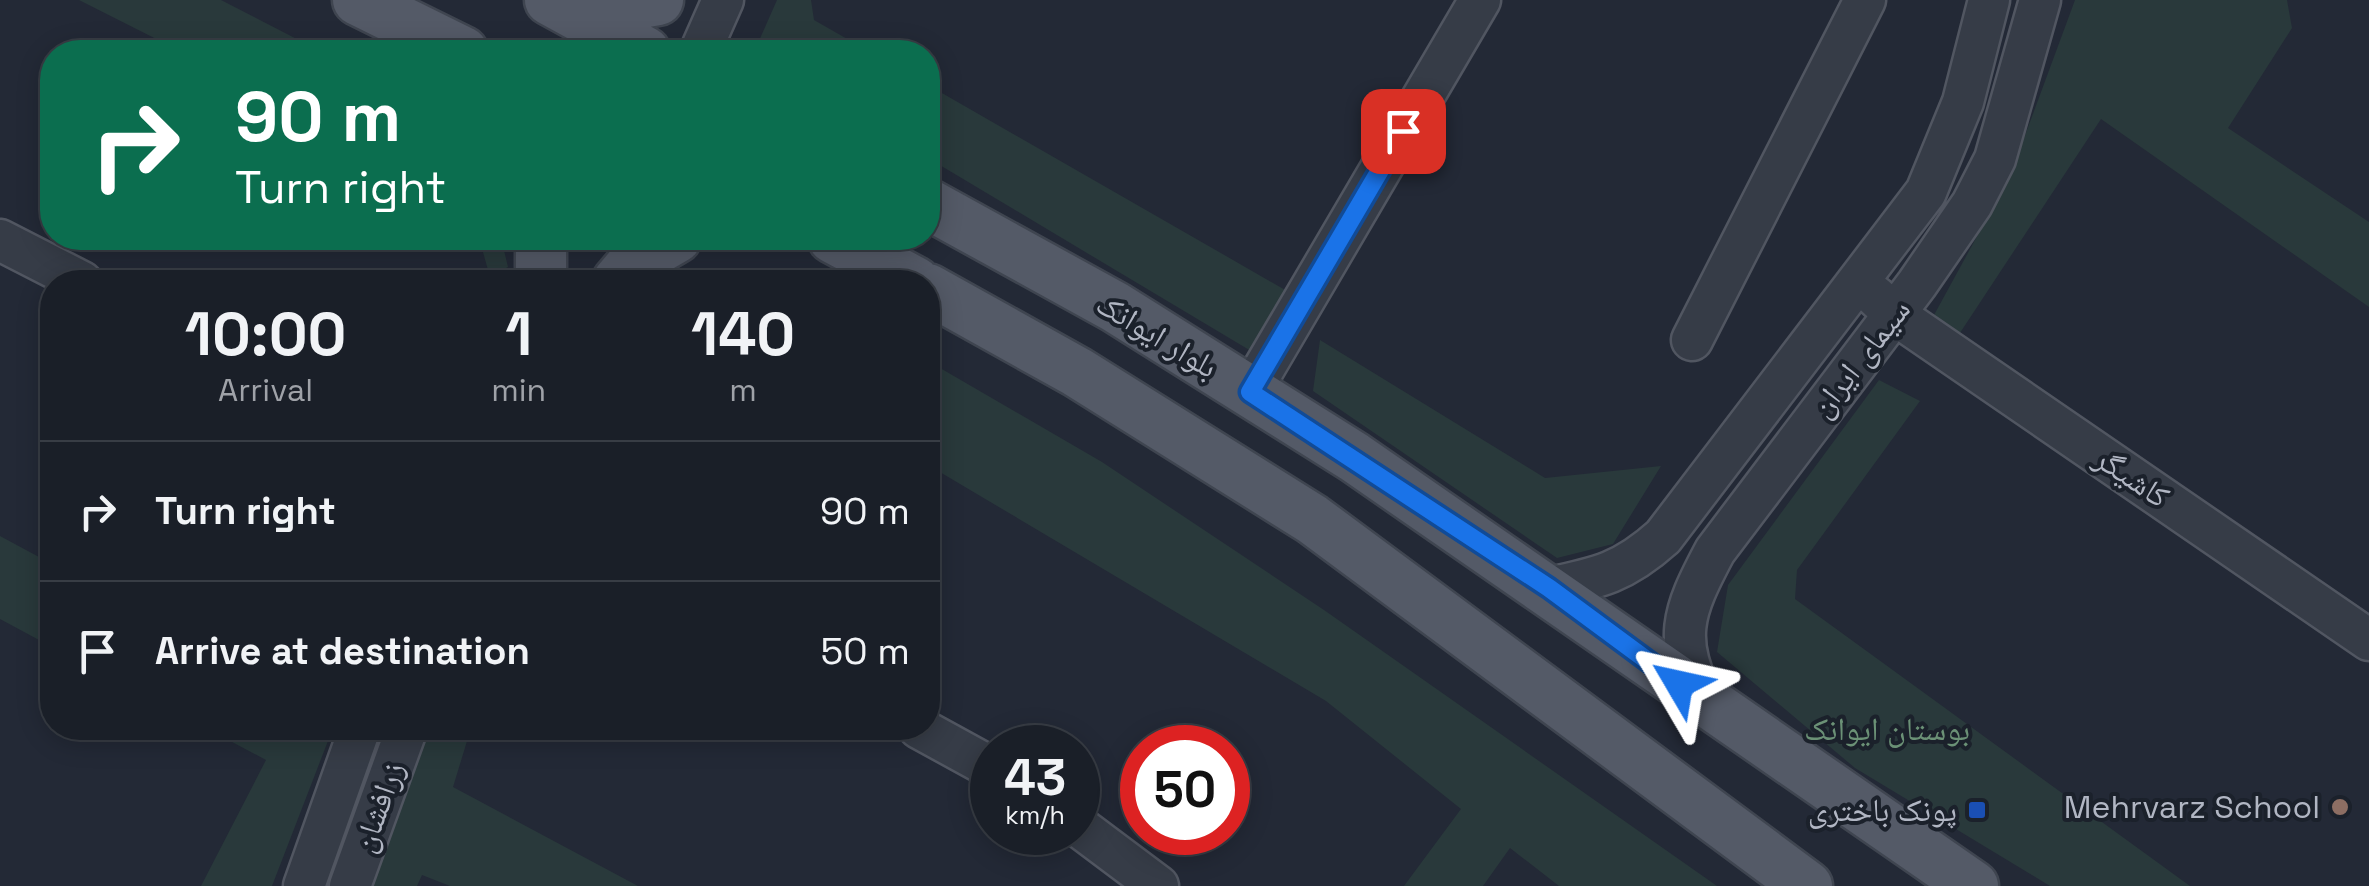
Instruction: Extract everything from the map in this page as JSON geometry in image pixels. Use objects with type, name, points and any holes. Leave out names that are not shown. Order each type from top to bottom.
[{"type":"main road","points":[[358,0],[428,40]]},
{"type":"main road","points":[[550,0],[623,40]]},
{"type":"main road","points":[[591,0],[610,8],[658,0]]},
{"type":"main road","name":"بلوار ایوانک","points":[[940,211],[1114,308],[1250,392],[1549,588],[1706,704],[1973,886]]},
{"type":"main road","points":[[628,270],[656,250]]},
{"type":"main road","points":[[856,250],[893,270]]},
{"type":"main road","points":[[940,297],[1077,372],[1312,519],[1807,886]]},
{"type":"street","points":[[703,40],[724,0]]},
{"type":"street","points":[[1250,392],[1480,0]]},
{"type":"street","points":[[1692,340],[1865,0]]},
{"type":"street","name":"سیمای ایران","points":[[1549,588],[1599,578],[1632,565],[1662,537],[1861,283],[1926,192],[1963,102],[1989,0]]},
{"type":"street","name":"سیمای ایران","points":[[1706,704],[1687,667],[1688,605],[1697,585],[1715,551],[1972,204],[1995,159],[2040,0]]},
{"type":"street","points":[[0,240],[59,270]]},
{"type":"street","name":"کاشیگر","points":[[1861,283],[1894,314],[2369,640]]},
{"type":"street","name":"زرافشان","points":[[304,886],[356,740]]},
{"type":"street","name":"زرافشان","points":[[350,886],[404,740]]},
{"type":"street","points":[[940,740],[970,756]]},
{"type":"street","points":[[1100,842],[1158,886]]},
{"type":"green space","points":[[79,0],[221,0],[299,40],[158,40]]},
{"type":"green space","points":[[777,0],[811,0],[814,20],[849,40],[759,40]]},
{"type":"green space","points":[[2075,0],[2287,0],[2292,28],[2228,128],[2369,222],[2369,307],[2101,119],[1954,342],[1928,326],[2010,176]]},
{"type":"green space","points":[[940,92],[1294,295],[1261,357],[940,165]]},
{"type":"green space","points":[[482,250],[504,250],[508,267],[488,270]]},
{"type":"green space","points":[[1320,340],[1545,478],[1661,466],[1613,544],[1557,558],[1313,391]]},
{"type":"green space","points":[[940,368],[1102,462],[1324,610],[1717,886],[1559,886],[1510,848],[1483,886],[1404,886],[1461,809],[1326,701],[940,472]]},
{"type":"green space","name":"بوستان ایوانک","points":[[1879,380],[1920,401],[1797,570],[1795,599],[2190,886],[2050,886],[1855,768],[1717,652],[1728,585]]},
{"type":"green space","points":[[0,536],[40,558],[40,641],[0,619]]},
{"type":"green space","points":[[228,740],[328,740],[272,886],[201,886],[266,760]]},
{"type":"green space","points":[[426,740],[467,740],[453,787],[638,886],[450,886],[422,875],[417,886],[372,886],[400,798]]},
{"type":"place","name":"Mehrvarz School","points":[[2340,807]]},
{"type":"place","name":"پونک باختری","points":[[1977,810]]},
{"type":"route","points":[[1403,131],[1250,392],[1549,588],[1679,684]]}]
